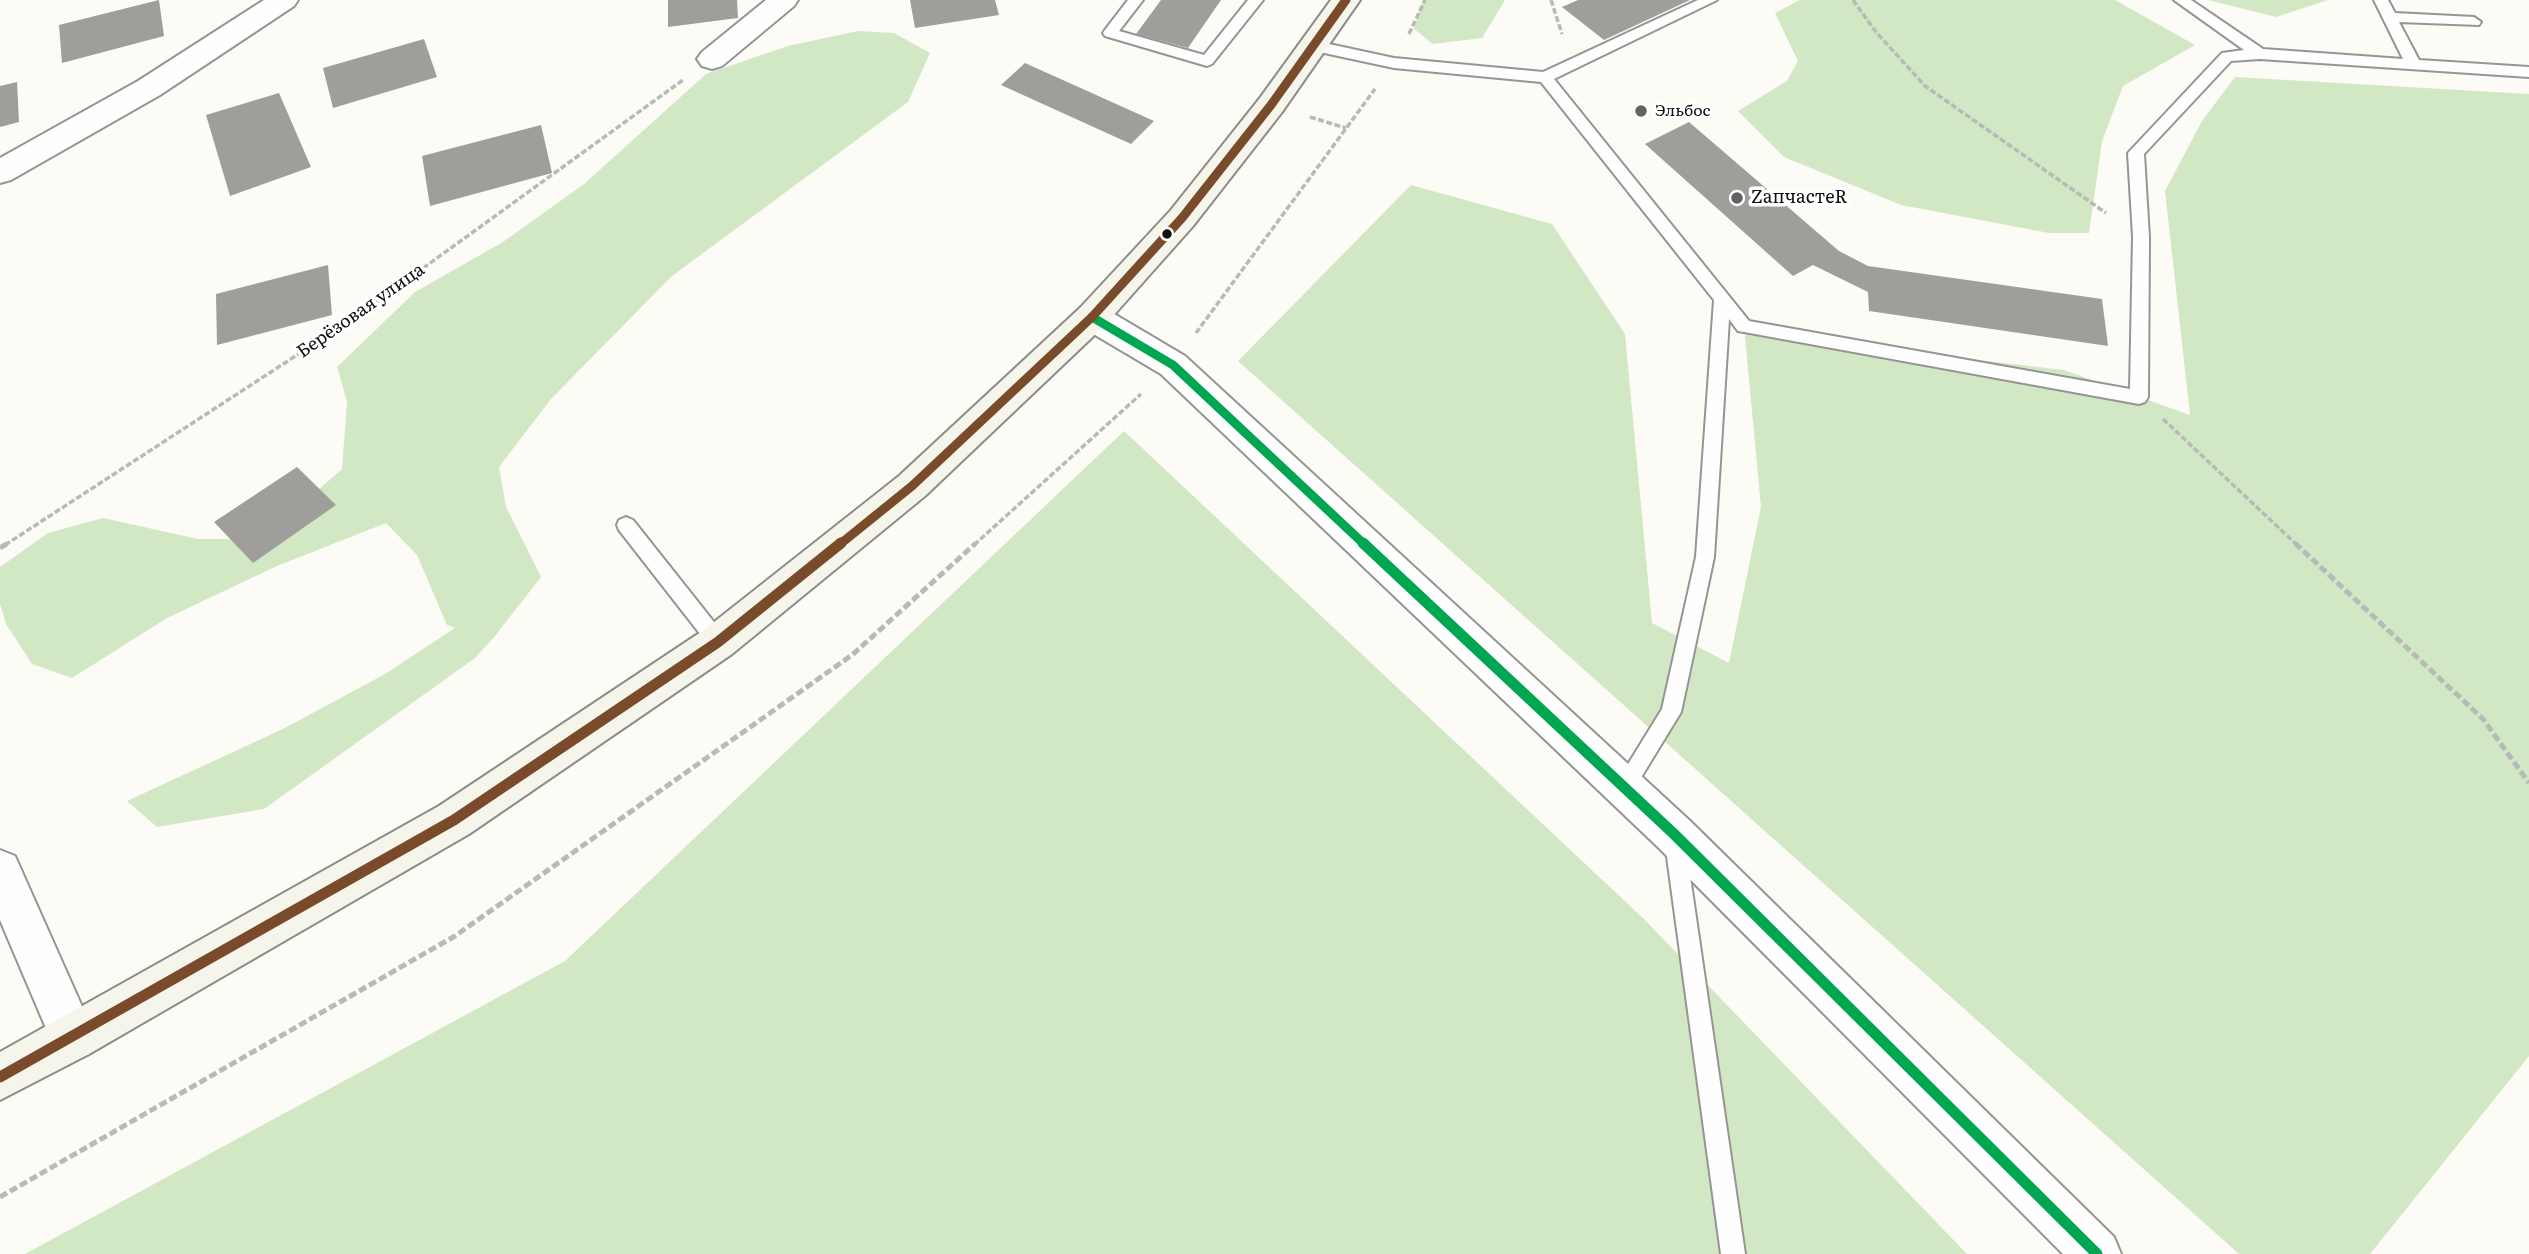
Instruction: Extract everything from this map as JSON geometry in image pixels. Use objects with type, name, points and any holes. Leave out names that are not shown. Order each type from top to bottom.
[{"type":"main road","points":[[0,1077],[454,820],[718,642],[912,486],[1092,317],[1182,218],[1315,46],[1346,0]]},
{"type":"street","points":[[0,172],[149,88],[284,0]]},
{"type":"street","points":[[712,59],[784,0]]},
{"type":"street","points":[[1092,317],[1173,365],[1674,834],[2097,1254]]},
{"type":"street","points":[[0,870],[73,1038]]},
{"type":"lane","points":[[1136,0],[1110,33],[1207,61],[1256,0]]},
{"type":"lane","points":[[1315,46],[1394,63],[1545,77],[1710,0]]},
{"type":"lane","points":[[2180,0],[2260,54]]},
{"type":"lane","points":[[2381,0],[2414,65]]},
{"type":"lane","points":[[2390,17],[2474,22]]},
{"type":"lane","points":[[1545,77],[1744,326],[2139,397],[2141,237],[2136,153],[2227,55],[2260,54],[2529,72]]},
{"type":"lane","points":[[1624,787],[1671,712],[1705,557],[1722,299]]},
{"type":"lane","points":[[626,525],[718,642]]},
{"type":"lane","points":[[1674,834],[1733,1254]]},
{"type":"path","points":[[0,1197],[455,936],[852,654],[1173,365],[1394,63],[1425,0]]},
{"type":"path","points":[[1853,0],[1876,32],[1925,86],[2141,237]]},
{"type":"path","name":"Берёзовая улица","points":[[0,548],[356,316],[712,59]]},
{"type":"path","points":[[2139,397],[2483,719],[2529,783]]},
{"type":"green space","points":[[1423,0],[1505,0],[1482,38],[1433,44],[1414,29]]},
{"type":"green space","points":[[1800,0],[2115,0],[2195,45],[2123,86],[2102,141],[2089,233],[2049,233],[1901,205],[1784,157],[1738,111],[1787,81],[1798,61],[1775,13]]},
{"type":"green space","points":[[2208,0],[2328,0],[2276,17]]},
{"type":"green space","points":[[858,31],[894,33],[930,53],[908,102],[672,276],[551,399],[499,467],[506,507],[541,577],[475,658],[264,809],[157,827],[127,801],[283,729],[385,674],[455,628],[447,625],[417,555],[386,523],[277,566],[167,618],[72,678],[32,664],[6,624],[0,604],[0,567],[48,533],[103,518],[198,539],[252,539],[310,497],[342,469],[347,401],[337,367],[415,292],[503,242],[584,184],[706,74],[788,46]]},
{"type":"green space","points":[[2235,77],[2529,94],[2529,1056],[2370,1254],[2239,1254],[1238,361],[1411,185],[1552,224],[1625,334],[1652,623],[1729,663],[1761,507],[1744,326],[1892,350],[2064,370],[2190,415],[2165,191],[2202,121]]},
{"type":"green space","points":[[1124,431],[1645,920],[1967,1254],[25,1254],[565,961]]},
{"type":"building","points":[[159,0],[164,36],[62,63],[59,25]]},
{"type":"building","points":[[668,0],[737,0],[738,18],[668,27]]},
{"type":"building","points":[[910,0],[995,0],[999,15],[915,28]]},
{"type":"building","points":[[1161,0],[1221,0],[1188,48],[1136,34]]},
{"type":"building","points":[[1578,0],[1690,0],[1604,40],[1562,7]]},
{"type":"building","points":[[424,39],[437,77],[333,108],[323,68]]},
{"type":"building","points":[[1025,63],[1154,121],[1131,144],[1001,85]]},
{"type":"building","points":[[17,82],[19,122],[0,127],[0,86]]},
{"type":"building","points":[[279,93],[311,167],[230,196],[206,115]]},
{"type":"building","points":[[1689,122],[1839,251],[1868,266],[2102,299],[2108,346],[1869,311],[1868,292],[1813,265],[1793,276],[1645,144]]},
{"type":"building","points":[[541,125],[552,173],[430,206],[422,156]]},
{"type":"building","points":[[328,265],[332,315],[217,345],[216,294]]},
{"type":"building","points":[[297,467],[336,505],[253,563],[214,522]]},
{"type":"transit line","points":[[0,1077],[454,820],[718,642],[912,486],[1092,317],[1182,218],[1271,105],[1346,0]]},
{"type":"transit line","points":[[1092,317],[1173,365],[1674,834],[2097,1254]]},
{"type":"place","name":"Эльбос","points":[[1641,111]]},
{"type":"place","name":"ZапчастеR","points":[[1737,198]]}]
